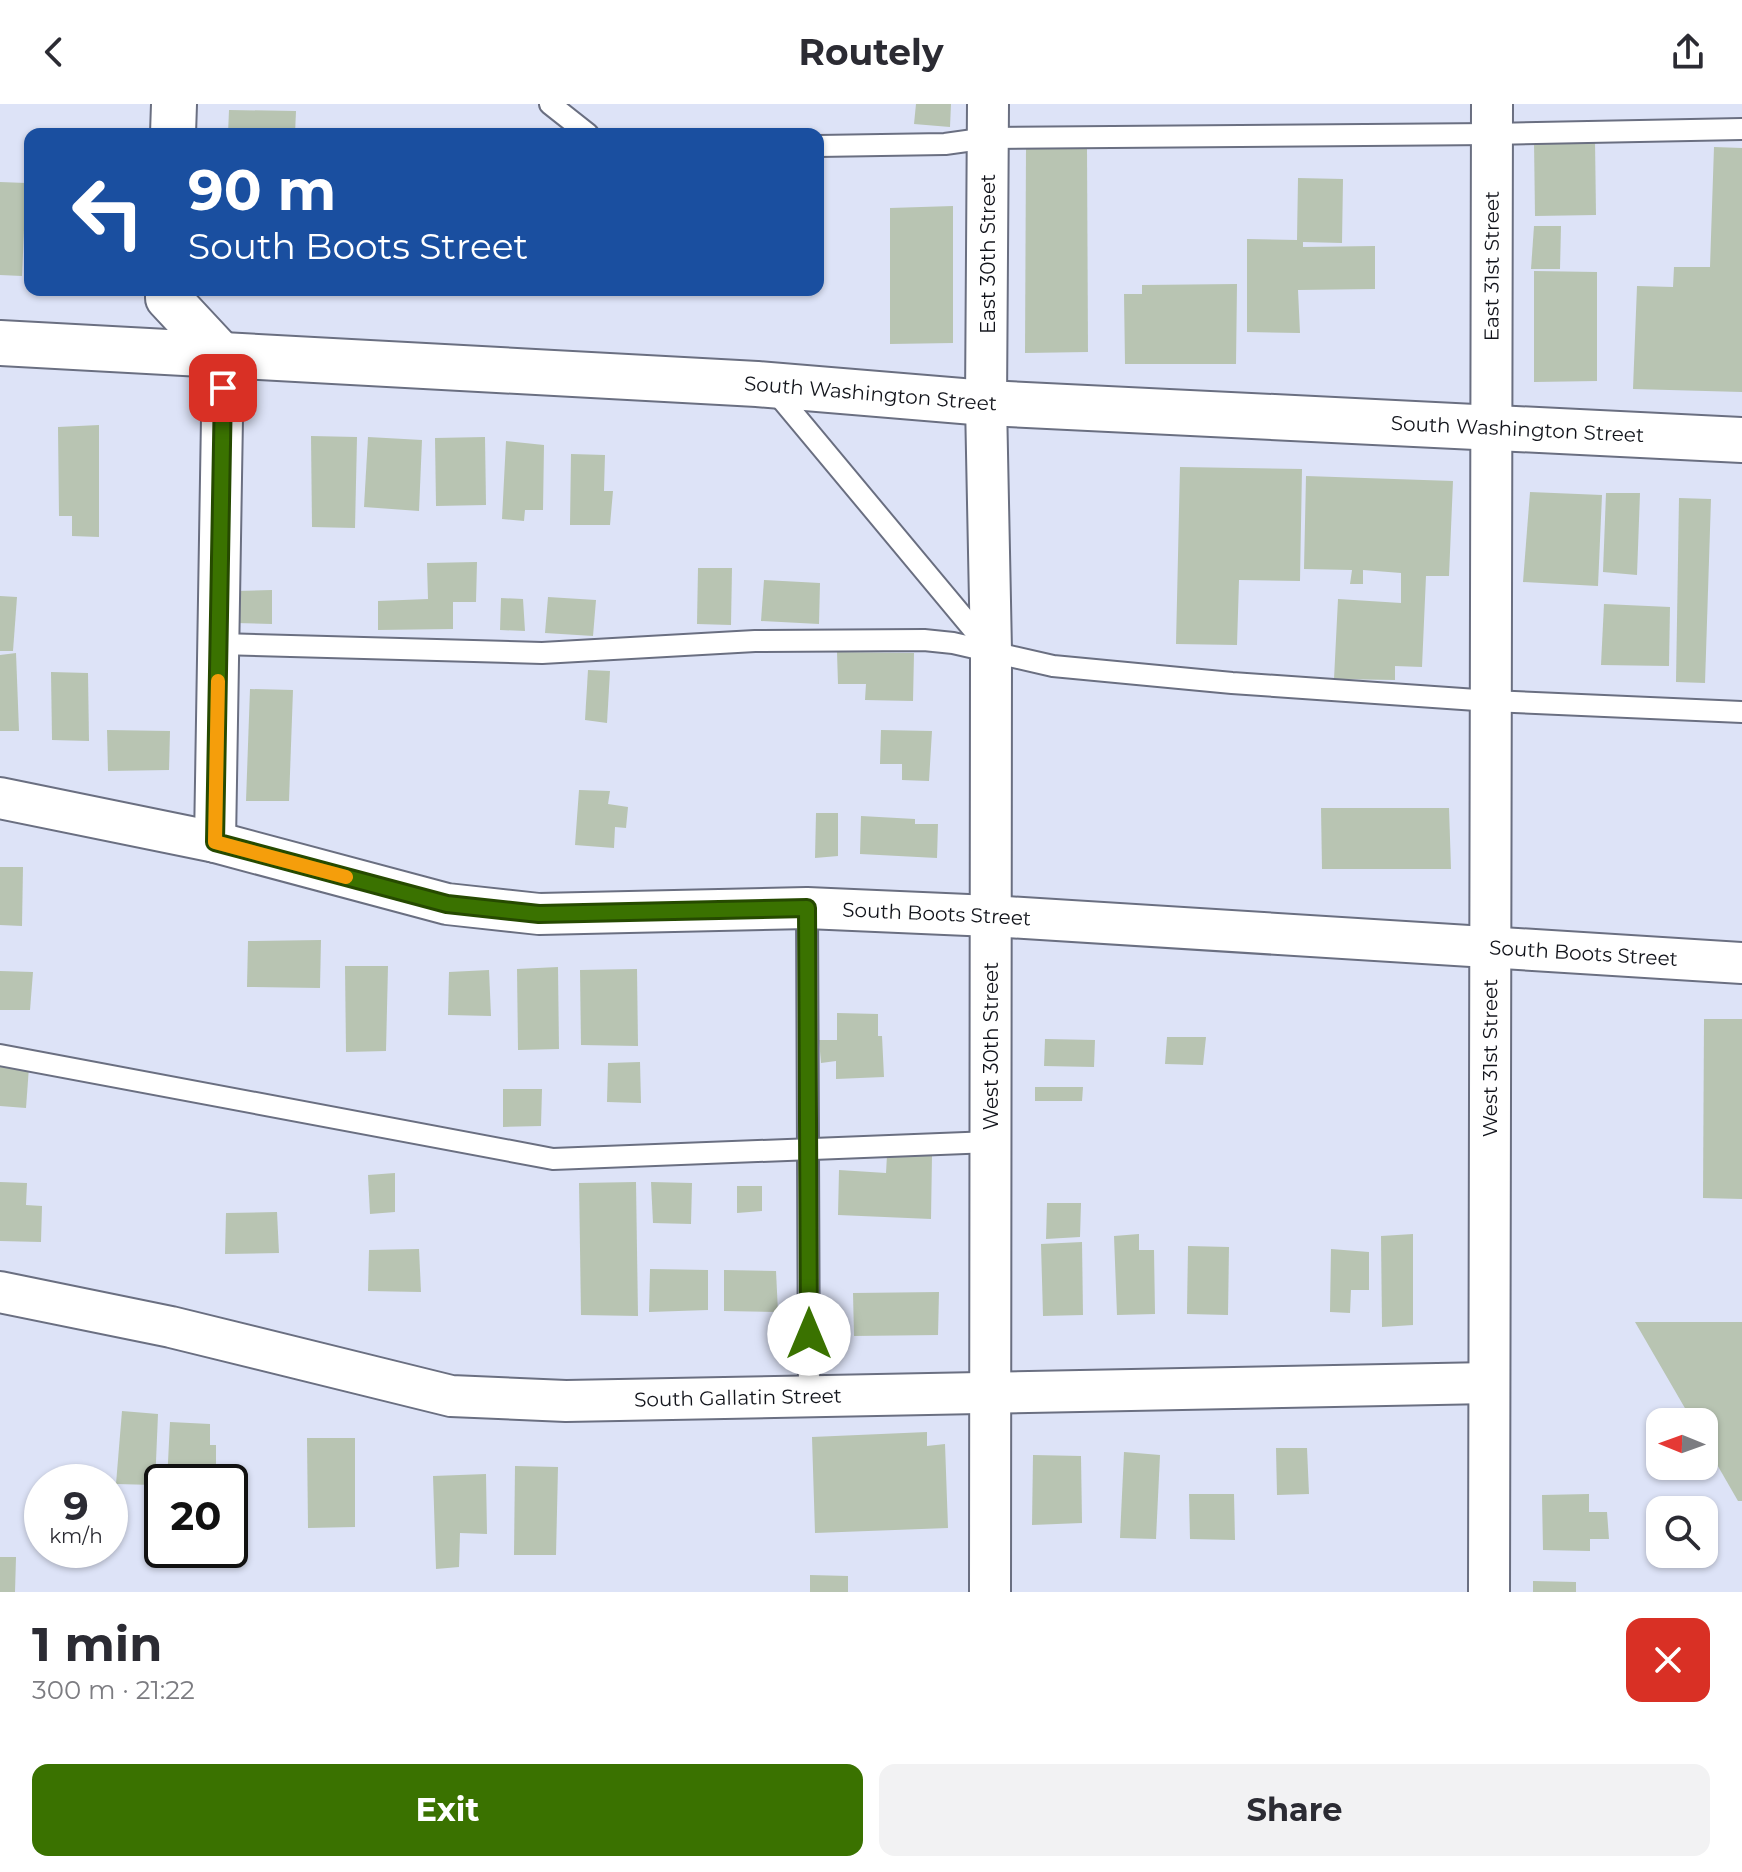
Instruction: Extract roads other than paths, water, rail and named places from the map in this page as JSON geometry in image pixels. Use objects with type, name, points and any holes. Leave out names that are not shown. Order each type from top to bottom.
[{"type":"main road","points":[[173,128],[174,104]]},
{"type":"main road","points":[[100,350],[166,296]]},
{"type":"main road","points":[[170,296],[223,357]]},
{"type":"main road","name":"South Washington Street","points":[[0,343],[770,386],[986,403],[1742,440]]},
{"type":"street","name":"East 31st Street","points":[[1492,119],[1492,428]]},
{"type":"street","name":"East 30th Street","points":[[986,403],[988,121]]},
{"type":"street","points":[[215,842],[223,357]]},
{"type":"street","name":"West 30th Street","points":[[986,403],[991,651],[990,1592]]},
{"type":"street","name":"West 31st Street","points":[[1489,1592],[1492,428]]},
{"type":"street","name":"South Boots Street","points":[[0,798],[215,842],[447,904],[539,914],[807,908],[991,916],[1742,963]]},
{"type":"street","name":"South Gallatin Street","points":[[0,1292],[171,1327],[451,1396],[566,1401],[1489,1383]]},
{"type":"lane","points":[[550,104],[580,128]]},
{"type":"lane","points":[[824,146],[945,144],[988,121],[1492,119],[1742,129]]},
{"type":"lane","points":[[770,386],[991,651]]},
{"type":"lane","points":[[219,644],[542,653],[755,641],[924,640],[953,643],[1053,666],[1232,683],[1491,701],[1742,712]]},
{"type":"lane","points":[[807,908],[809,1395]]},
{"type":"lane","points":[[0,1055],[553,1159],[991,1142]]}]
